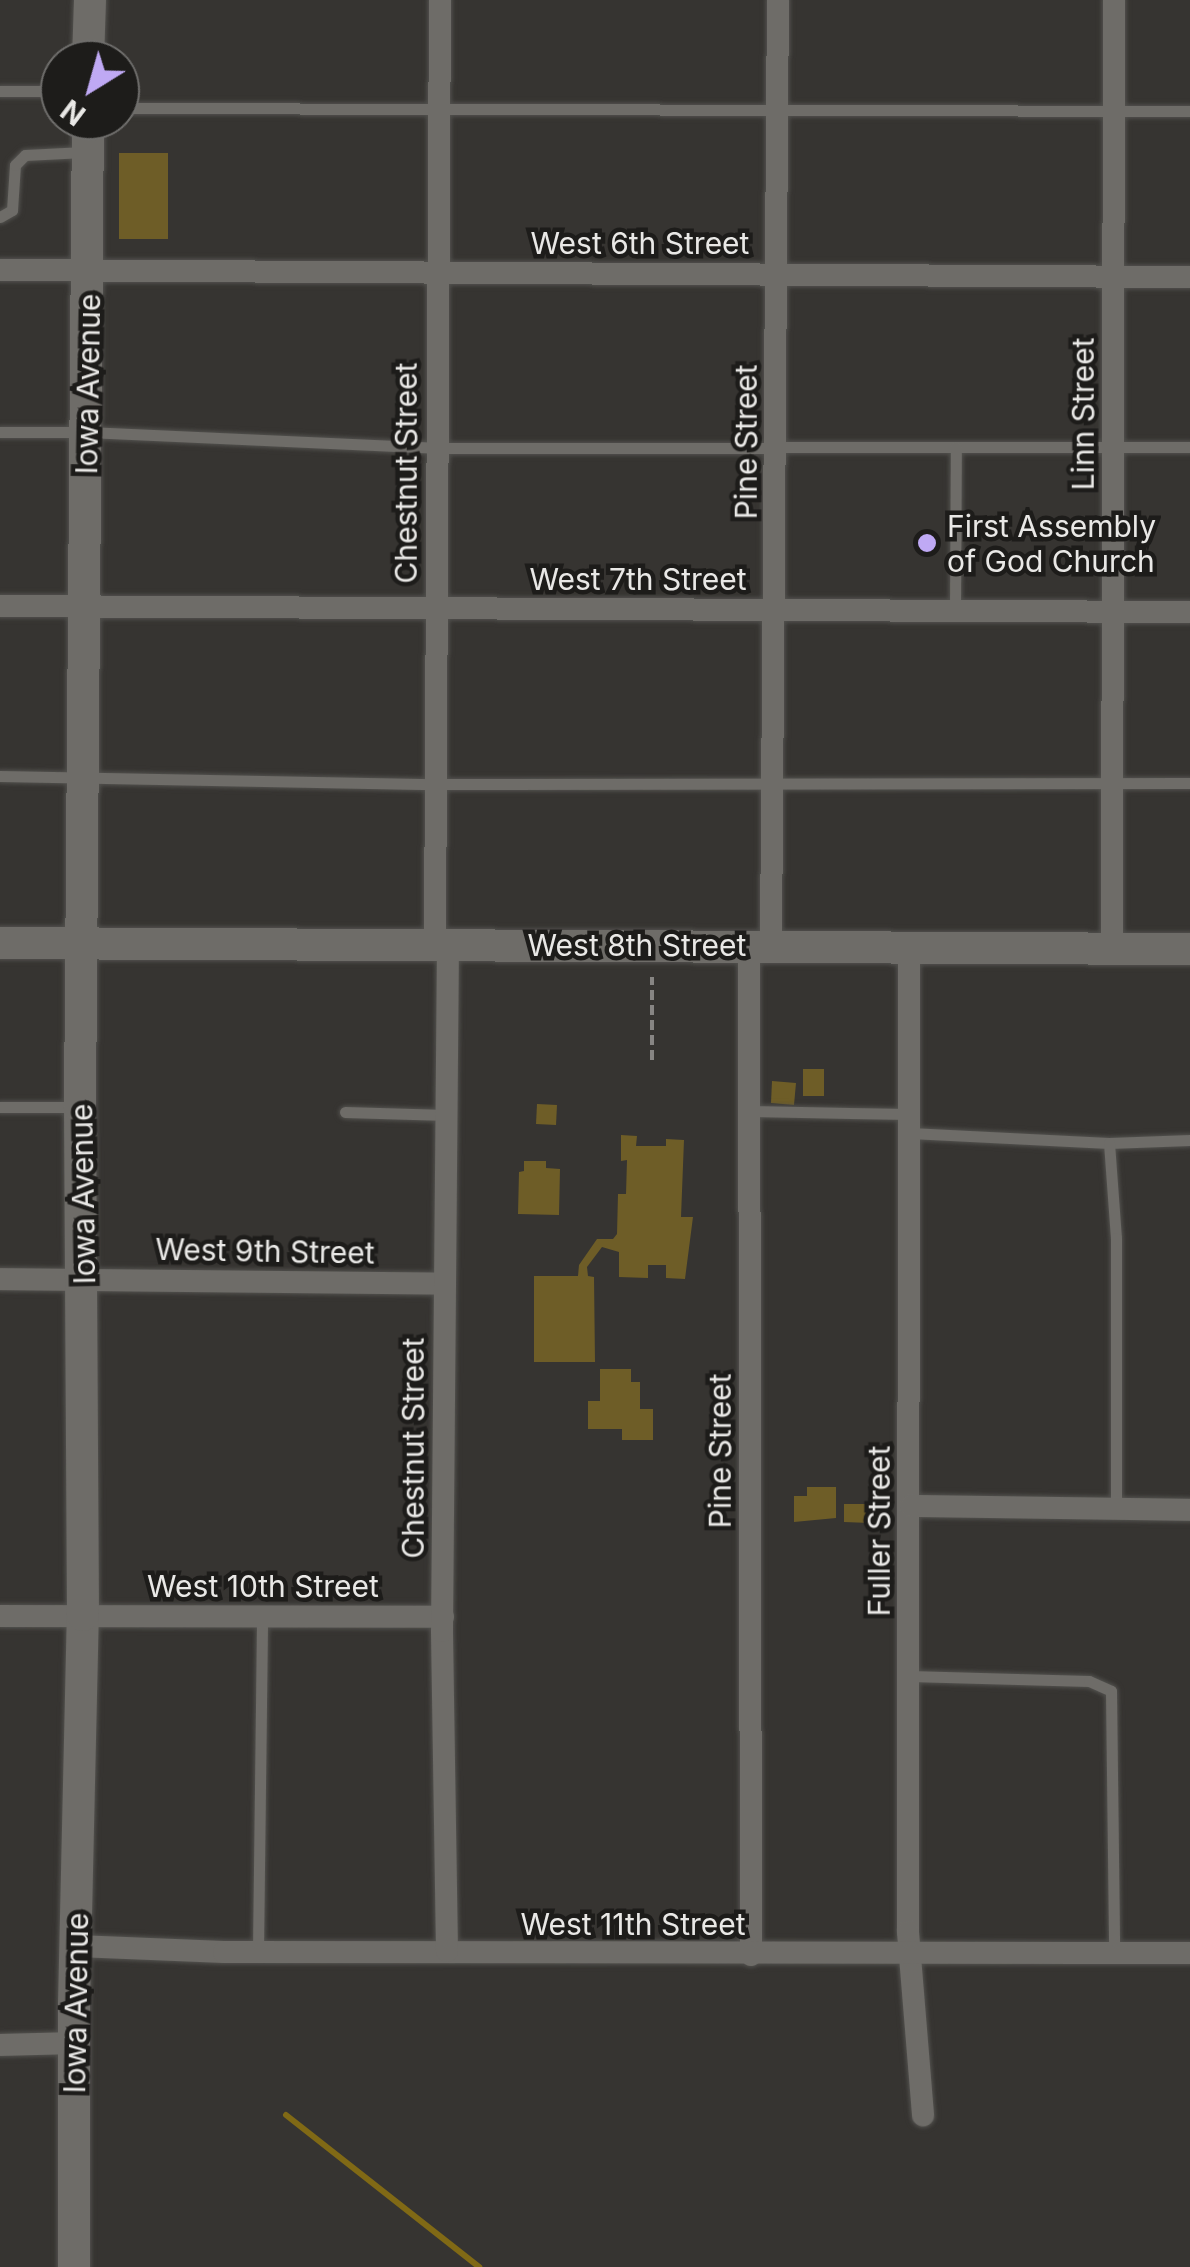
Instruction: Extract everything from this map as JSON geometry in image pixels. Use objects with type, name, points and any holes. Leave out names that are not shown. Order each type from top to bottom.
[{"type":"street","points":[[89,40],[90,0]]},
{"type":"street","name":"Chestnut Street","points":[[440,0],[434,784],[447,1114],[443,1616],[448,1951]]},
{"type":"street","name":"Pine Street","points":[[751,1955],[750,1111],[773,785],[778,0]]},
{"type":"street","name":"Linn Street","points":[[1112,948],[1114,0]]},
{"type":"street","name":"Iowa Avenue","points":[[74,2267],[74,2043],[83,1615],[80,1107],[85,944],[88,140]]},
{"type":"street","name":"West 6th Street","points":[[0,270],[1190,276]]},
{"type":"street","name":"West 7th Street","points":[[0,606],[1190,612]]},
{"type":"street","name":"West 8th Street","points":[[0,943],[1190,949]]},
{"type":"street","name":"Fuller Street","points":[[909,946],[910,1954],[923,2115]]},
{"type":"street","name":"West 9th Street","points":[[0,1278],[444,1284]]},
{"type":"street","points":[[911,1506],[1190,1510]]},
{"type":"street","name":"West 10th Street","points":[[0,1616],[443,1616]]},
{"type":"street","name":"West 11th Street","points":[[77,1946],[106,1950],[751,1955],[1190,1953]]},
{"type":"street","points":[[0,2045],[74,2043]]},
{"type":"lane","points":[[0,90],[40,90]]},
{"type":"lane","points":[[140,108],[1190,111]]},
{"type":"lane","points":[[0,217],[12,210],[15,164],[25,155],[75,140]]},
{"type":"lane","points":[[0,432],[87,432],[435,448],[1190,447]]},
{"type":"lane","points":[[955,612],[956,447]]},
{"type":"lane","points":[[0,776],[434,784],[1190,783]]},
{"type":"lane","points":[[0,1107],[80,1107]]},
{"type":"lane","points":[[750,1111],[1109,1143],[1190,1140]]},
{"type":"lane","points":[[345,1112],[447,1114]]},
{"type":"lane","points":[[1109,1143],[1116,1238],[1116,1509]]},
{"type":"lane","points":[[258,1951],[262,1616]]},
{"type":"lane","points":[[909,1676],[1089,1681],[1111,1691],[1114,1952]]},
{"type":"path","points":[[652,977],[652,1060]]},
{"type":"building","points":[[119,153],[168,153],[168,239],[119,239]]},
{"type":"building","points":[[803,1069],[824,1069],[824,1096],[803,1096]]},
{"type":"building","points":[[772,1081],[796,1083],[794,1105],[771,1103]]},
{"type":"building","points":[[537,1104],[557,1105],[556,1125],[536,1124]]},
{"type":"building","points":[[621,1135],[637,1136],[636,1146],[666,1146],[666,1139],[684,1140],[681,1217],[693,1217],[685,1279],[666,1278],[666,1265],[648,1265],[648,1278],[619,1277],[619,1252],[602,1247],[587,1267],[588,1276],[594,1277],[595,1362],[534,1362],[534,1276],[578,1276],[579,1265],[597,1239],[613,1239],[617,1234],[618,1194],[626,1194],[627,1160],[621,1161]]},
{"type":"building","points":[[524,1161],[546,1161],[546,1168],[560,1169],[559,1215],[518,1214],[519,1172],[524,1171]]},
{"type":"building","points":[[600,1369],[631,1369],[631,1382],[640,1382],[640,1409],[653,1409],[653,1440],[622,1440],[622,1429],[588,1429],[588,1401],[600,1401]]},
{"type":"building","points":[[807,1487],[836,1487],[836,1518],[794,1522],[794,1496],[807,1496]]},
{"type":"building","points":[[844,1504],[870,1504],[870,1523],[844,1522]]},
{"type":"waterway","points":[[286,2115],[479,2267]]},
{"type":"place","name":"First Assembly of God Church","points":[[927,543]]}]
